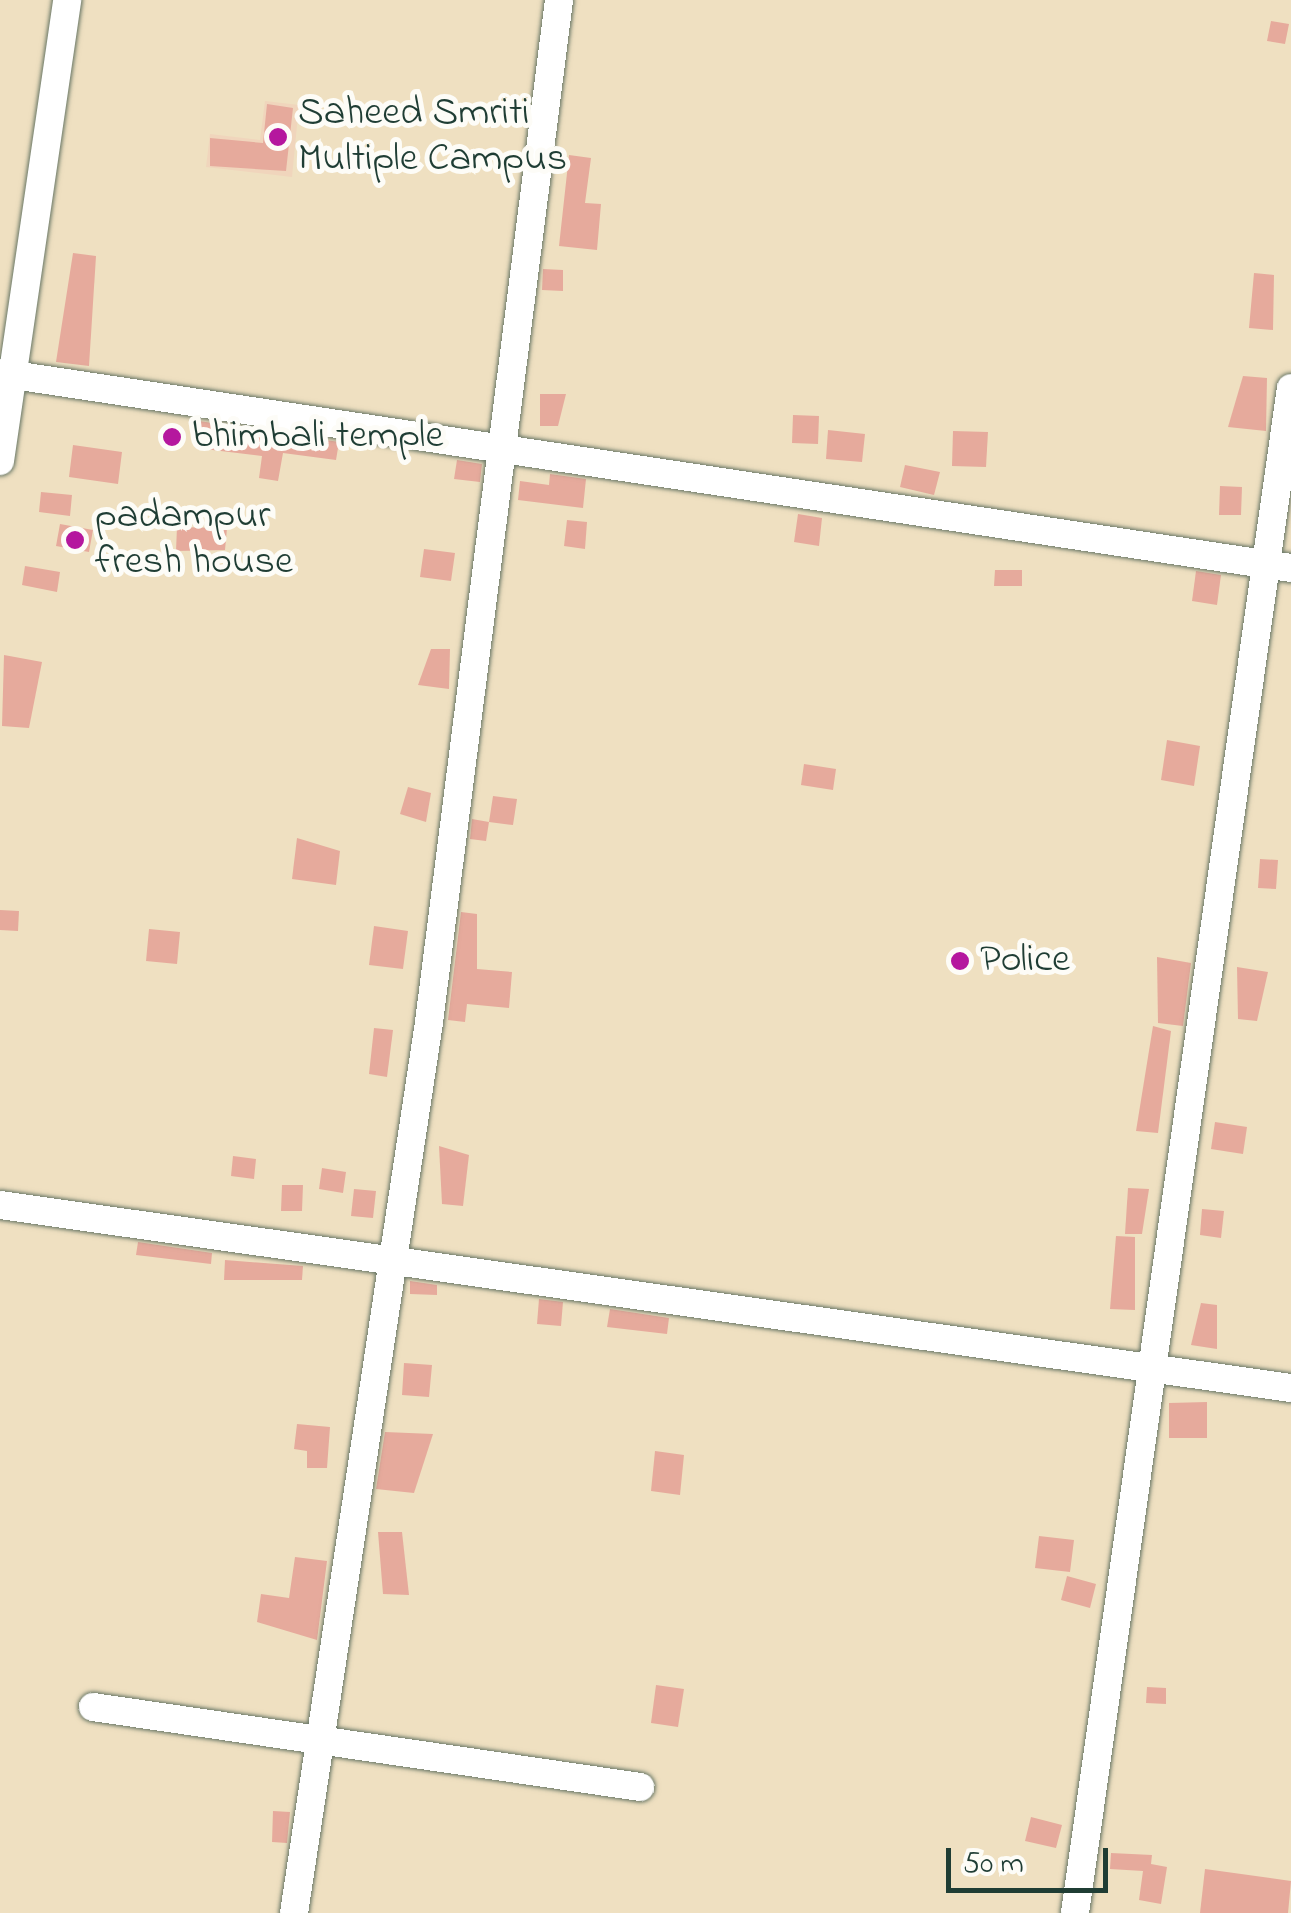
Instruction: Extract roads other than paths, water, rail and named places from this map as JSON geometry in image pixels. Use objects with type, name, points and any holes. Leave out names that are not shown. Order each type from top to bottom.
[{"type":"street","points":[[0,461],[6,375],[67,0]]},
{"type":"street","points":[[294,1913],[392,1254],[504,453],[559,0]]},
{"type":"street","points":[[6,375],[504,453],[1291,568]]},
{"type":"street","points":[[1075,1913],[1261,563],[1291,388]]},
{"type":"street","points":[[0,1205],[392,1254],[1291,1388]]},
{"type":"street","points":[[93,1706],[640,1787]]},
{"type":"place","name":"Saheed Smriti Multiple Campus","points":[[278,137]]},
{"type":"place","name":"bhimbali temple","points":[[172,437]]},
{"type":"place","name":"padampur fresh house","points":[[75,540]]},
{"type":"place","name":"Police","points":[[960,961]]}]
